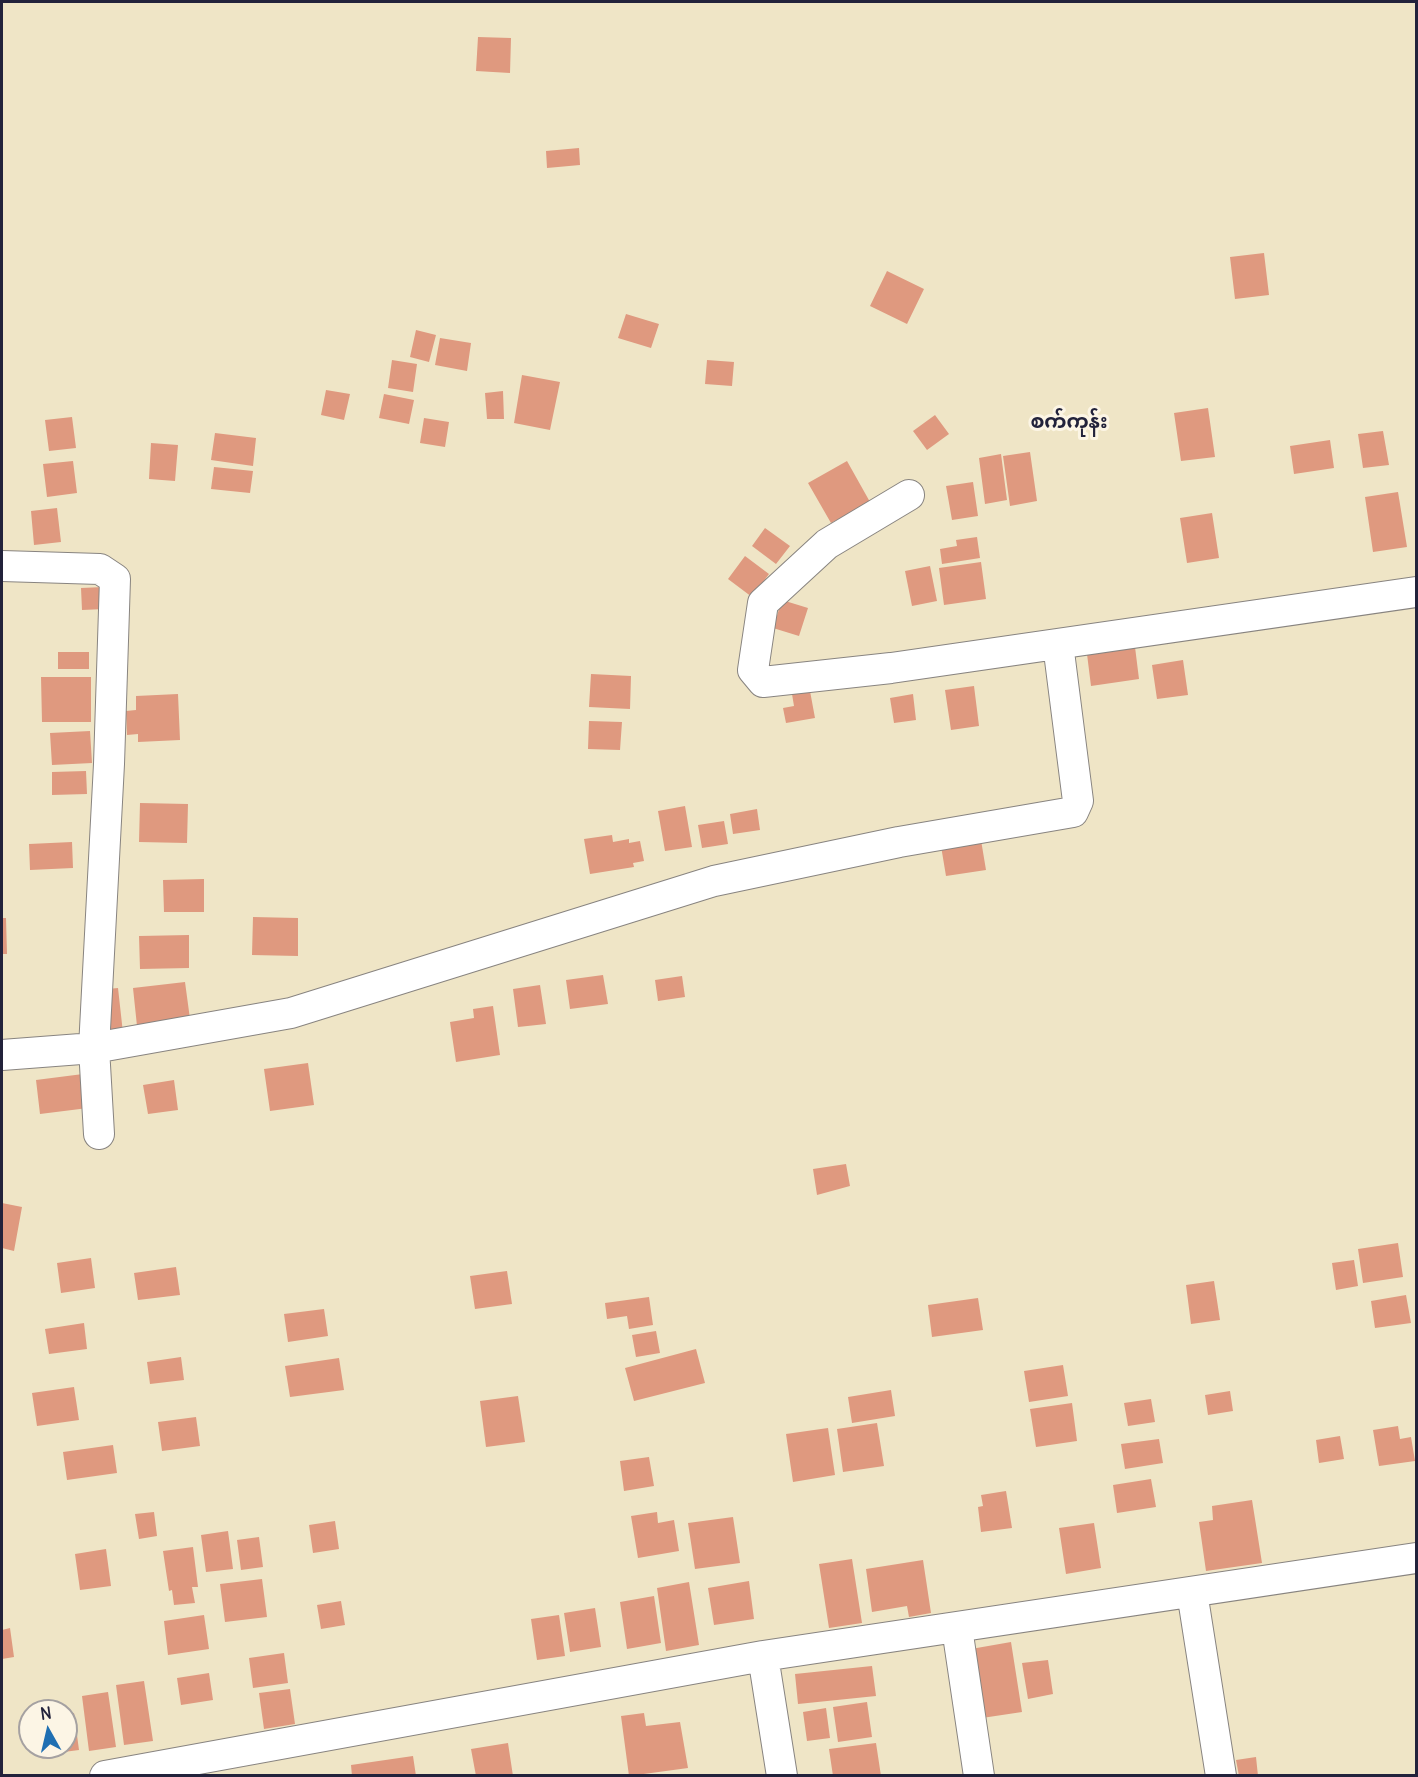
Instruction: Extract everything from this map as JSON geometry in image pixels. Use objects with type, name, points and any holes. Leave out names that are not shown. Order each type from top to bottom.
[{"type":"street","points":[[909,495],[827,544],[763,603],[753,670],[763,682],[891,668],[1058,645],[1416,592]]},
{"type":"street","points":[[2,566],[100,569],[115,579],[109,764],[94,1048],[99,1134]]},
{"type":"street","points":[[2,1055],[94,1048],[291,1013],[714,881],[899,842],[1073,812],[1078,801],[1058,645]]},
{"type":"street","points":[[105,1776],[763,1656],[1416,1558]]},
{"type":"street","points":[[1192,1592],[1221,1776]]},
{"type":"street","points":[[957,1628],[979,1776]]},
{"type":"street","points":[[763,1656],[782,1776]]},
{"type":"building","points":[[478,37],[511,38],[510,73],[476,71]]},
{"type":"building","points":[[579,148],[580,165],[547,168],[546,151]]},
{"type":"building","points":[[1264,253],[1269,295],[1235,299],[1230,257]]},
{"type":"building","points":[[887,271],[924,289],[907,324],[870,306]]},
{"type":"building","points":[[626,314],[659,324],[651,348],[618,338]]},
{"type":"building","points":[[416,330],[436,335],[429,362],[410,357]]},
{"type":"building","points":[[440,338],[471,343],[467,371],[435,365]]},
{"type":"building","points":[[392,360],[417,364],[413,392],[388,388]]},
{"type":"building","points":[[707,360],[734,362],[732,386],[705,384]]},
{"type":"building","points":[[522,375],[560,382],[550,430],[514,423]]},
{"type":"building","points":[[326,390],[350,394],[344,420],[321,415]]},
{"type":"building","points":[[503,391],[504,419],[487,419],[485,393]]},
{"type":"building","points":[[384,394],[414,400],[409,424],[379,418]]},
{"type":"building","points":[[1208,408],[1215,457],[1181,461],[1174,413]]},
{"type":"building","points":[[935,415],[949,434],[927,450],[913,431]]},
{"type":"building","points":[[72,417],[76,448],[49,451],[45,420]]},
{"type":"building","points":[[424,418],[449,422],[445,447],[420,443]]},
{"type":"building","points":[[1383,431],[1389,465],[1363,468],[1358,434]]},
{"type":"building","points":[[215,433],[256,438],[253,466],[211,460]]},
{"type":"building","points":[[1330,440],[1334,468],[1294,474],[1290,446]]},
{"type":"building","points":[[151,443],[178,445],[175,481],[149,479]]},
{"type":"building","points":[[1030,452],[1037,501],[1010,506],[1003,456]]},
{"type":"building","points":[[1001,454],[1007,500],[985,504],[979,458]]},
{"type":"building","points":[[73,461],[77,493],[47,497],[43,464]]},
{"type":"building","points":[[847,461],[870,502],[831,523],[808,483]]},
{"type":"building","points":[[214,467],[253,471],[250,493],[211,489]]},
{"type":"building","points":[[973,482],[978,516],[952,520],[946,486]]},
{"type":"building","points":[[1398,492],[1407,547],[1373,552],[1365,497]]},
{"type":"building","points":[[57,508],[61,542],[34,545],[31,511]]},
{"type":"building","points":[[1212,513],[1219,558],[1187,563],[1180,518]]},
{"type":"building","points":[[765,528],[790,546],[776,564],[752,546]]},
{"type":"building","points":[[977,537],[980,558],[942,564],[940,549],[957,546],[956,540]]},
{"type":"building","points":[[745,556],[769,574],[752,597],[728,579]]},
{"type":"building","points":[[981,562],[986,599],[944,605],[939,568]]},
{"type":"building","points":[[930,566],[937,601],[912,606],[905,571]]},
{"type":"building","points":[[104,587],[105,609],[82,610],[81,588]]},
{"type":"building","points":[[782,600],[808,608],[799,636],[773,628]]},
{"type":"building","points":[[1135,647],[1139,679],[1091,686],[1087,654]]},
{"type":"building","points":[[58,652],[89,652],[89,669],[58,669]]},
{"type":"building","points":[[1183,660],[1188,695],[1157,699],[1152,665]]},
{"type":"building","points":[[591,674],[631,676],[630,709],[589,707]]},
{"type":"building","points":[[41,677],[91,677],[91,722],[42,722]]},
{"type":"building","points":[[974,686],[979,726],[951,730],[945,690]]},
{"type":"building","points":[[810,691],[815,718],[786,723],[783,708],[794,706],[792,694]]},
{"type":"building","points":[[178,694],[180,740],[138,742],[138,734],[127,735],[126,711],[136,710],[136,696]]},
{"type":"building","points":[[913,694],[916,720],[894,723],[890,698]]},
{"type":"building","points":[[589,721],[622,722],[620,750],[588,749]]},
{"type":"building","points":[[90,731],[92,763],[52,765],[50,733]]},
{"type":"building","points":[[86,771],[87,794],[52,795],[52,772]]},
{"type":"building","points":[[140,803],[188,804],[187,843],[139,842]]},
{"type":"building","points":[[685,806],[692,847],[665,851],[658,811]]},
{"type":"building","points":[[757,809],[760,830],[733,834],[730,814]]},
{"type":"building","points":[[724,821],[728,844],[702,848],[698,825]]},
{"type":"building","points":[[612,835],[613,842],[629,839],[629,843],[640,841],[644,861],[633,863],[634,867],[590,874],[584,839]]},
{"type":"building","points":[[981,840],[986,870],[946,876],[941,846]]},
{"type":"building","points":[[72,842],[73,868],[30,870],[29,844]]},
{"type":"building","points":[[204,879],[204,912],[164,912],[163,880]]},
{"type":"building","points":[[253,917],[298,918],[298,956],[252,955]]},
{"type":"building","points":[[2,918],[6,918],[7,954],[2,954]]},
{"type":"building","points":[[189,935],[189,968],[140,969],[139,936]]},
{"type":"building","points":[[603,975],[608,1004],[570,1009],[566,980]]},
{"type":"building","points":[[682,976],[685,997],[658,1001],[655,980]]},
{"type":"building","points":[[185,982],[190,1019],[137,1026],[133,988]]},
{"type":"building","points":[[540,985],[546,1024],[518,1027],[513,989]]},
{"type":"building","points":[[118,988],[123,1033],[102,1036],[97,990]]},
{"type":"building","points":[[493,1006],[500,1055],[456,1062],[450,1022],[474,1018],[473,1009]]},
{"type":"building","points":[[308,1063],[314,1105],[270,1111],[264,1069]]},
{"type":"building","points":[[83,1074],[88,1108],[40,1114],[36,1080]]},
{"type":"building","points":[[174,1080],[178,1110],[148,1114],[143,1085]]},
{"type":"building","points":[[846,1164],[850,1186],[817,1195],[813,1169]]},
{"type":"building","points":[[2,1203],[22,1207],[14,1251],[2,1248]]},
{"type":"building","points":[[1398,1243],[1403,1277],[1363,1283],[1358,1249]]},
{"type":"building","points":[[91,1258],[95,1288],[61,1293],[57,1263]]},
{"type":"building","points":[[1354,1260],[1358,1286],[1336,1290],[1332,1263]]},
{"type":"building","points":[[176,1267],[180,1295],[138,1300],[134,1273]]},
{"type":"building","points":[[507,1271],[512,1304],[475,1309],[470,1276]]},
{"type":"building","points":[[1214,1281],[1220,1320],[1191,1324],[1186,1285]]},
{"type":"building","points":[[1406,1295],[1411,1323],[1375,1328],[1371,1301]]},
{"type":"building","points":[[649,1297],[653,1325],[629,1329],[627,1316],[607,1319],[605,1303]]},
{"type":"building","points":[[978,1298],[983,1330],[932,1337],[928,1305]]},
{"type":"building","points":[[324,1309],[328,1336],[288,1342],[284,1314]]},
{"type":"building","points":[[84,1323],[87,1349],[49,1354],[45,1329]]},
{"type":"building","points":[[656,1331],[660,1353],[636,1357],[632,1335]]},
{"type":"building","points":[[696,1349],[705,1383],[634,1401],[625,1368]]},
{"type":"building","points":[[181,1357],[184,1380],[150,1384],[147,1362]]},
{"type":"building","points":[[339,1358],[344,1390],[290,1397],[285,1366]]},
{"type":"building","points":[[1063,1365],[1068,1396],[1029,1402],[1024,1371]]},
{"type":"building","points":[[74,1387],[79,1420],[37,1426],[32,1393]]},
{"type":"building","points":[[891,1390],[895,1416],[852,1423],[848,1397]]},
{"type":"building","points":[[1230,1391],[1233,1411],[1208,1415],[1205,1395]]},
{"type":"building","points":[[518,1396],[525,1442],[486,1447],[480,1401]]},
{"type":"building","points":[[1151,1399],[1155,1422],[1128,1426],[1124,1403]]},
{"type":"building","points":[[1072,1403],[1077,1441],[1036,1447],[1030,1409]]},
{"type":"building","points":[[196,1417],[200,1446],[162,1451],[158,1422]]},
{"type":"building","points":[[877,1423],[884,1466],[843,1472],[837,1429]]},
{"type":"building","points":[[1398,1426],[1400,1439],[1411,1437],[1415,1461],[1379,1466],[1373,1430]]},
{"type":"building","points":[[828,1428],[835,1475],[793,1482],[786,1434]]},
{"type":"building","points":[[1340,1436],[1344,1459],[1319,1463],[1316,1440]]},
{"type":"building","points":[[1159,1439],[1163,1463],[1125,1469],[1121,1444]]},
{"type":"building","points":[[113,1445],[117,1473],[67,1480],[63,1452]]},
{"type":"building","points":[[649,1457],[654,1486],[624,1491],[620,1461]]},
{"type":"building","points":[[1151,1479],[1156,1507],[1117,1513],[1113,1485]]},
{"type":"building","points":[[1006,1491],[1012,1528],[981,1532],[978,1507],[983,1506],[981,1495]]},
{"type":"building","points":[[1252,1500],[1262,1563],[1206,1571],[1199,1522],[1213,1520],[1212,1506]]},
{"type":"building","points":[[154,1512],[157,1536],[139,1539],[135,1514]]},
{"type":"building","points":[[657,1512],[658,1523],[674,1520],[679,1551],[638,1558],[631,1516]]},
{"type":"building","points":[[733,1517],[740,1563],[695,1569],[688,1523]]},
{"type":"building","points":[[335,1521],[339,1549],[313,1553],[309,1525]]},
{"type":"building","points":[[1094,1523],[1101,1568],[1066,1574],[1059,1528]]},
{"type":"building","points":[[228,1531],[233,1569],[206,1572],[201,1535]]},
{"type":"building","points":[[259,1537],[263,1567],[241,1570],[237,1540]]},
{"type":"building","points":[[193,1547],[198,1587],[192,1587],[195,1603],[174,1605],[172,1590],[169,1591],[163,1551]]},
{"type":"building","points":[[106,1549],[111,1586],[80,1590],[75,1554]]},
{"type":"building","points":[[852,1559],[862,1623],[829,1628],[819,1564]]},
{"type":"building","points":[[923,1560],[931,1613],[909,1617],[907,1606],[872,1612],[866,1569]]},
{"type":"building","points":[[262,1579],[267,1617],[225,1622],[220,1584]]},
{"type":"building","points":[[749,1581],[754,1619],[714,1625],[708,1588]]},
{"type":"building","points":[[689,1582],[699,1645],[666,1651],[657,1588]]},
{"type":"building","points":[[654,1596],[661,1643],[627,1649],[620,1602]]},
{"type":"building","points":[[341,1601],[345,1625],[321,1629],[317,1605]]},
{"type":"building","points":[[595,1608],[601,1647],[570,1652],[564,1613]]},
{"type":"building","points":[[204,1615],[209,1649],[168,1655],[164,1621]]},
{"type":"building","points":[[559,1615],[565,1656],[537,1660],[531,1619]]},
{"type":"building","points":[[10,1628],[14,1657],[2,1659],[2,1630]]},
{"type":"building","points":[[1011,1642],[1022,1712],[982,1718],[971,1649]]},
{"type":"building","points":[[284,1653],[288,1683],[253,1688],[249,1658]]},
{"type":"building","points":[[1048,1660],[1053,1694],[1028,1699],[1022,1663]]},
{"type":"building","points":[[872,1666],[876,1696],[798,1704],[795,1674]]},
{"type":"building","points":[[209,1673],[213,1700],[181,1705],[177,1678]]},
{"type":"building","points":[[144,1681],[153,1741],[124,1745],[116,1685]]},
{"type":"building","points":[[290,1689],[295,1724],[264,1729],[259,1693]]},
{"type":"building","points":[[108,1692],[116,1747],[89,1751],[82,1696]]},
{"type":"building","points":[[867,1702],[872,1737],[838,1742],[833,1707]]},
{"type":"building","points":[[826,1708],[830,1738],[807,1741],[803,1712]]},
{"type":"building","points":[[644,1713],[646,1726],[680,1722],[688,1768],[629,1776],[621,1716]]},
{"type":"building","points":[[508,1743],[513,1776],[476,1776],[471,1749]]},
{"type":"building","points":[[876,1743],[881,1776],[833,1776],[829,1749]]},
{"type":"building","points":[[413,1756],[416,1776],[352,1776],[351,1765]]},
{"type":"building","points":[[1256,1757],[1258,1776],[1239,1776],[1236,1760]]},
{"type":"district","name":"စက်ကုန်း","points":[[1069,422]]}]
